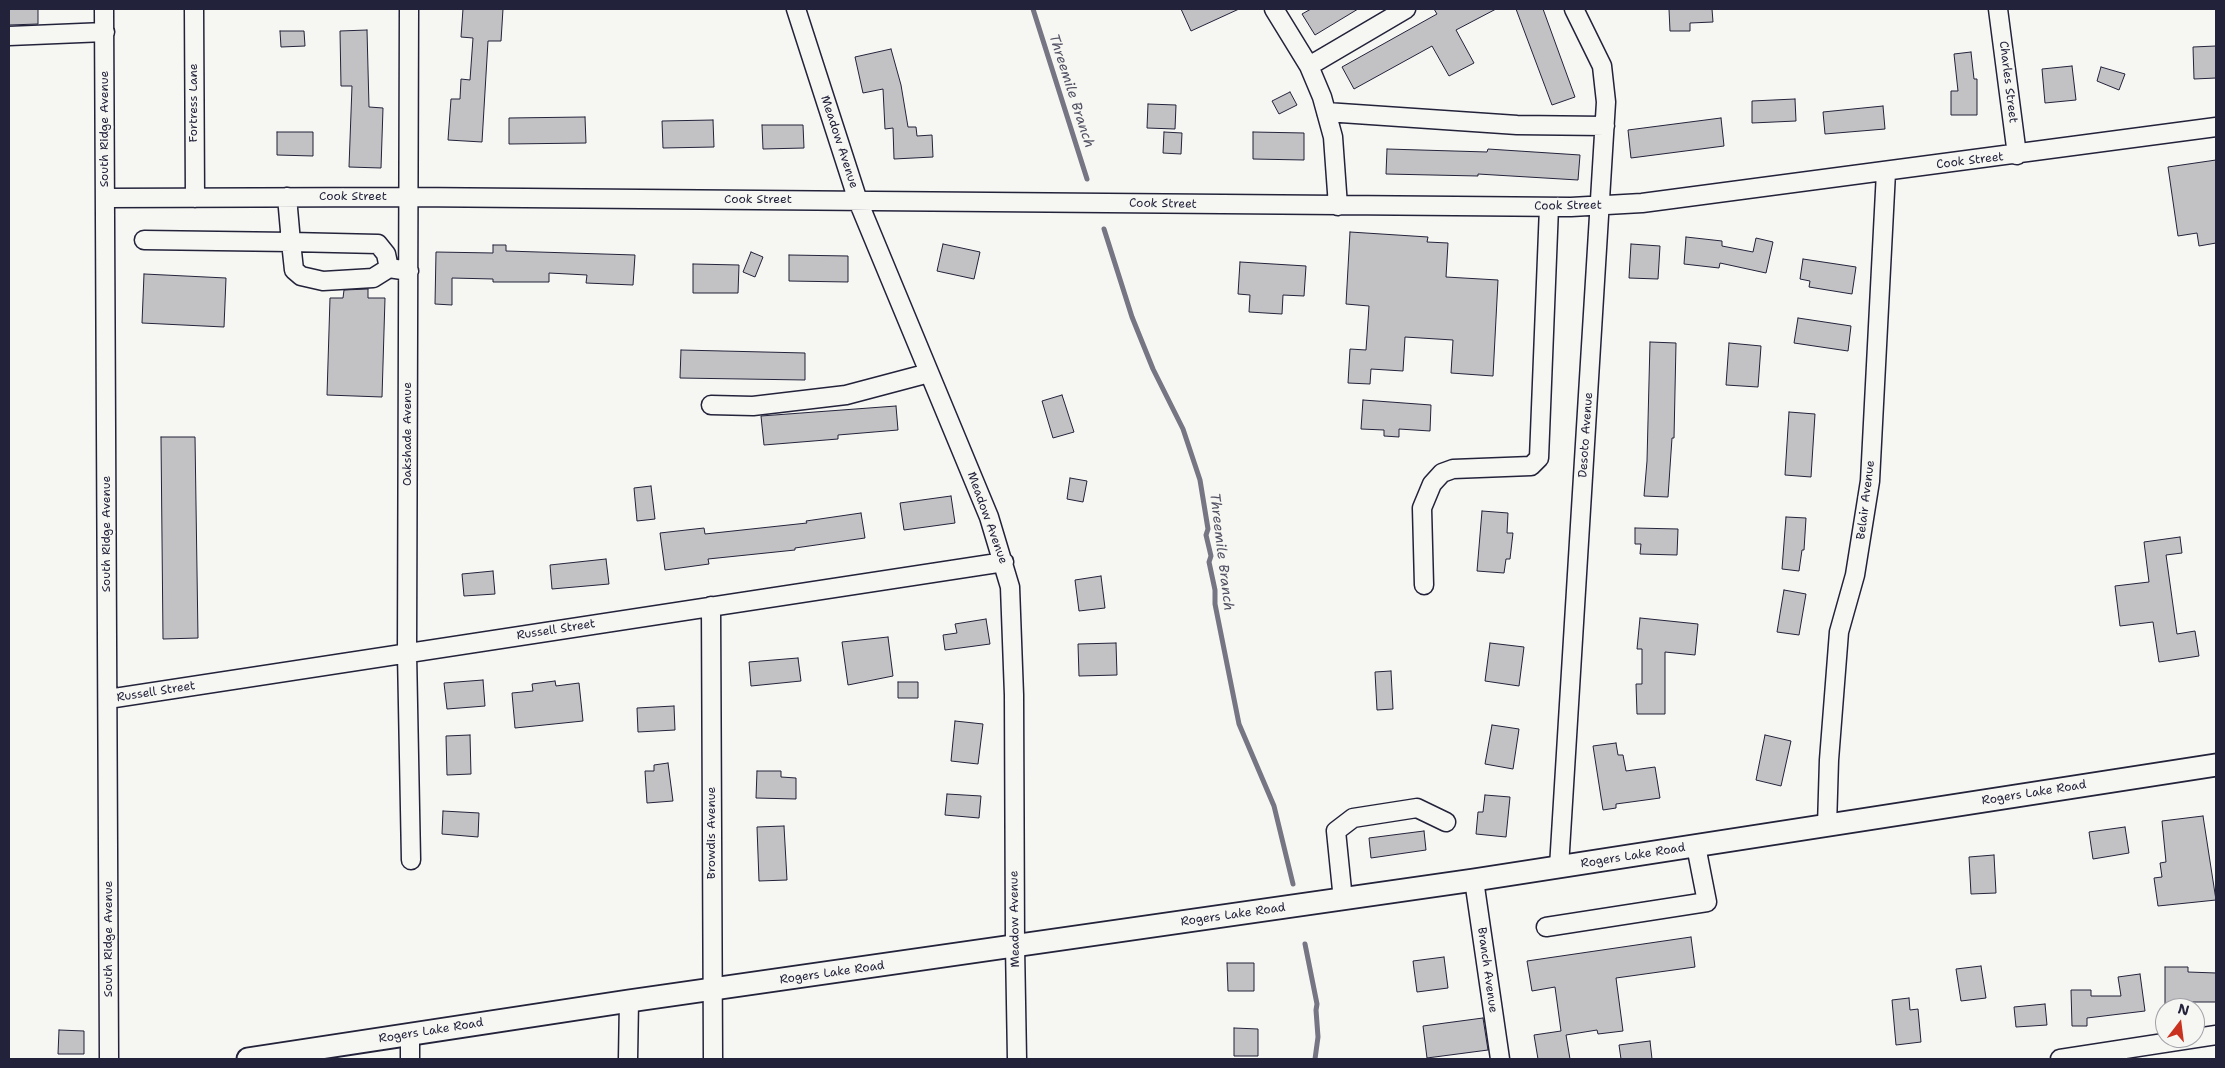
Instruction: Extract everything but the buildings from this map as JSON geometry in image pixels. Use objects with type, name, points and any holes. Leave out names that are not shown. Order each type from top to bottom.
[{"type":"main road","name":"Rogers Lake Road","points":[[248,1059],[1014,946],[1343,900],[2216,765]]},
{"type":"street","name":"South Ridge Avenue","points":[[104,9],[109,1059]]},
{"type":"street","name":"Fortress Lane","points":[[194,9],[195,198]]},
{"type":"street","name":"Oakshade Avenue","points":[[409,9],[407,653],[411,860]]},
{"type":"street","name":"Meadow Avenue","points":[[796,9],[858,201],[989,516],[1004,562],[1010,588],[1013,675],[1014,946],[1018,1059]]},
{"type":"street","points":[[1274,9],[1309,66],[1326,112],[1333,137],[1338,206]]},
{"type":"street","points":[[1309,66],[1406,9]]},
{"type":"street","name":"Desoto Avenue","points":[[1559,867],[1606,102],[1602,66],[1574,9]]},
{"type":"street","name":"Charles Street","points":[[1998,9],[2017,155]]},
{"type":"street","points":[[9,36],[104,32]]},
{"type":"street","points":[[1326,112],[1517,125],[1605,126]]},
{"type":"street","name":"Cook Street","points":[[105,198],[409,197],[1338,206],[1600,206],[1642,203],[1886,172],[2216,127]]},
{"type":"street","name":"Belair Avenue","points":[[1827,826],[1829,760],[1839,632],[1860,551],[1870,481],[1886,172]]},
{"type":"street","points":[[287,198],[294,270],[301,276],[323,281],[373,278],[389,268],[409,271]]},
{"type":"street","points":[[1424,585],[1422,508],[1432,484],[1442,473],[1452,469],[1531,466],[1539,458],[1549,207]]},
{"type":"street","points":[[144,240],[378,244],[386,254],[389,268]]},
{"type":"street","points":[[711,405],[753,406],[846,395],[929,373]]},
{"type":"street","name":"Russell Street","points":[[108,699],[1004,562]]},
{"type":"street","name":"Browdis Avenue","points":[[711,606],[713,1059]]},
{"type":"street","points":[[1343,900],[1336,831],[1353,818],[1417,808],[1446,822]]},
{"type":"street","points":[[1546,926],[1707,902],[1696,846]]},
{"type":"street","name":"Branch Avenue","points":[[1474,880],[1500,1059]]},
{"type":"street","points":[[628,1059],[629,1002]]},
{"type":"street","points":[[410,1034],[410,1059]]},
{"type":"street","points":[[2060,1059],[2216,1035]]},
{"type":"waterway","name":"Threemile Branch","points":[[1033,9],[1087,179]]},
{"type":"waterway","name":"Threemile Branch","points":[[1104,229],[1132,317],[1153,369],[1183,429],[1200,480],[1208,529],[1206,535],[1211,556],[1209,562],[1215,590],[1215,604],[1239,724],[1274,806],[1293,884]]},
{"type":"waterway","name":"Threemile Branch","points":[[1305,944],[1317,1004],[1318,1037],[1315,1059]]}]
